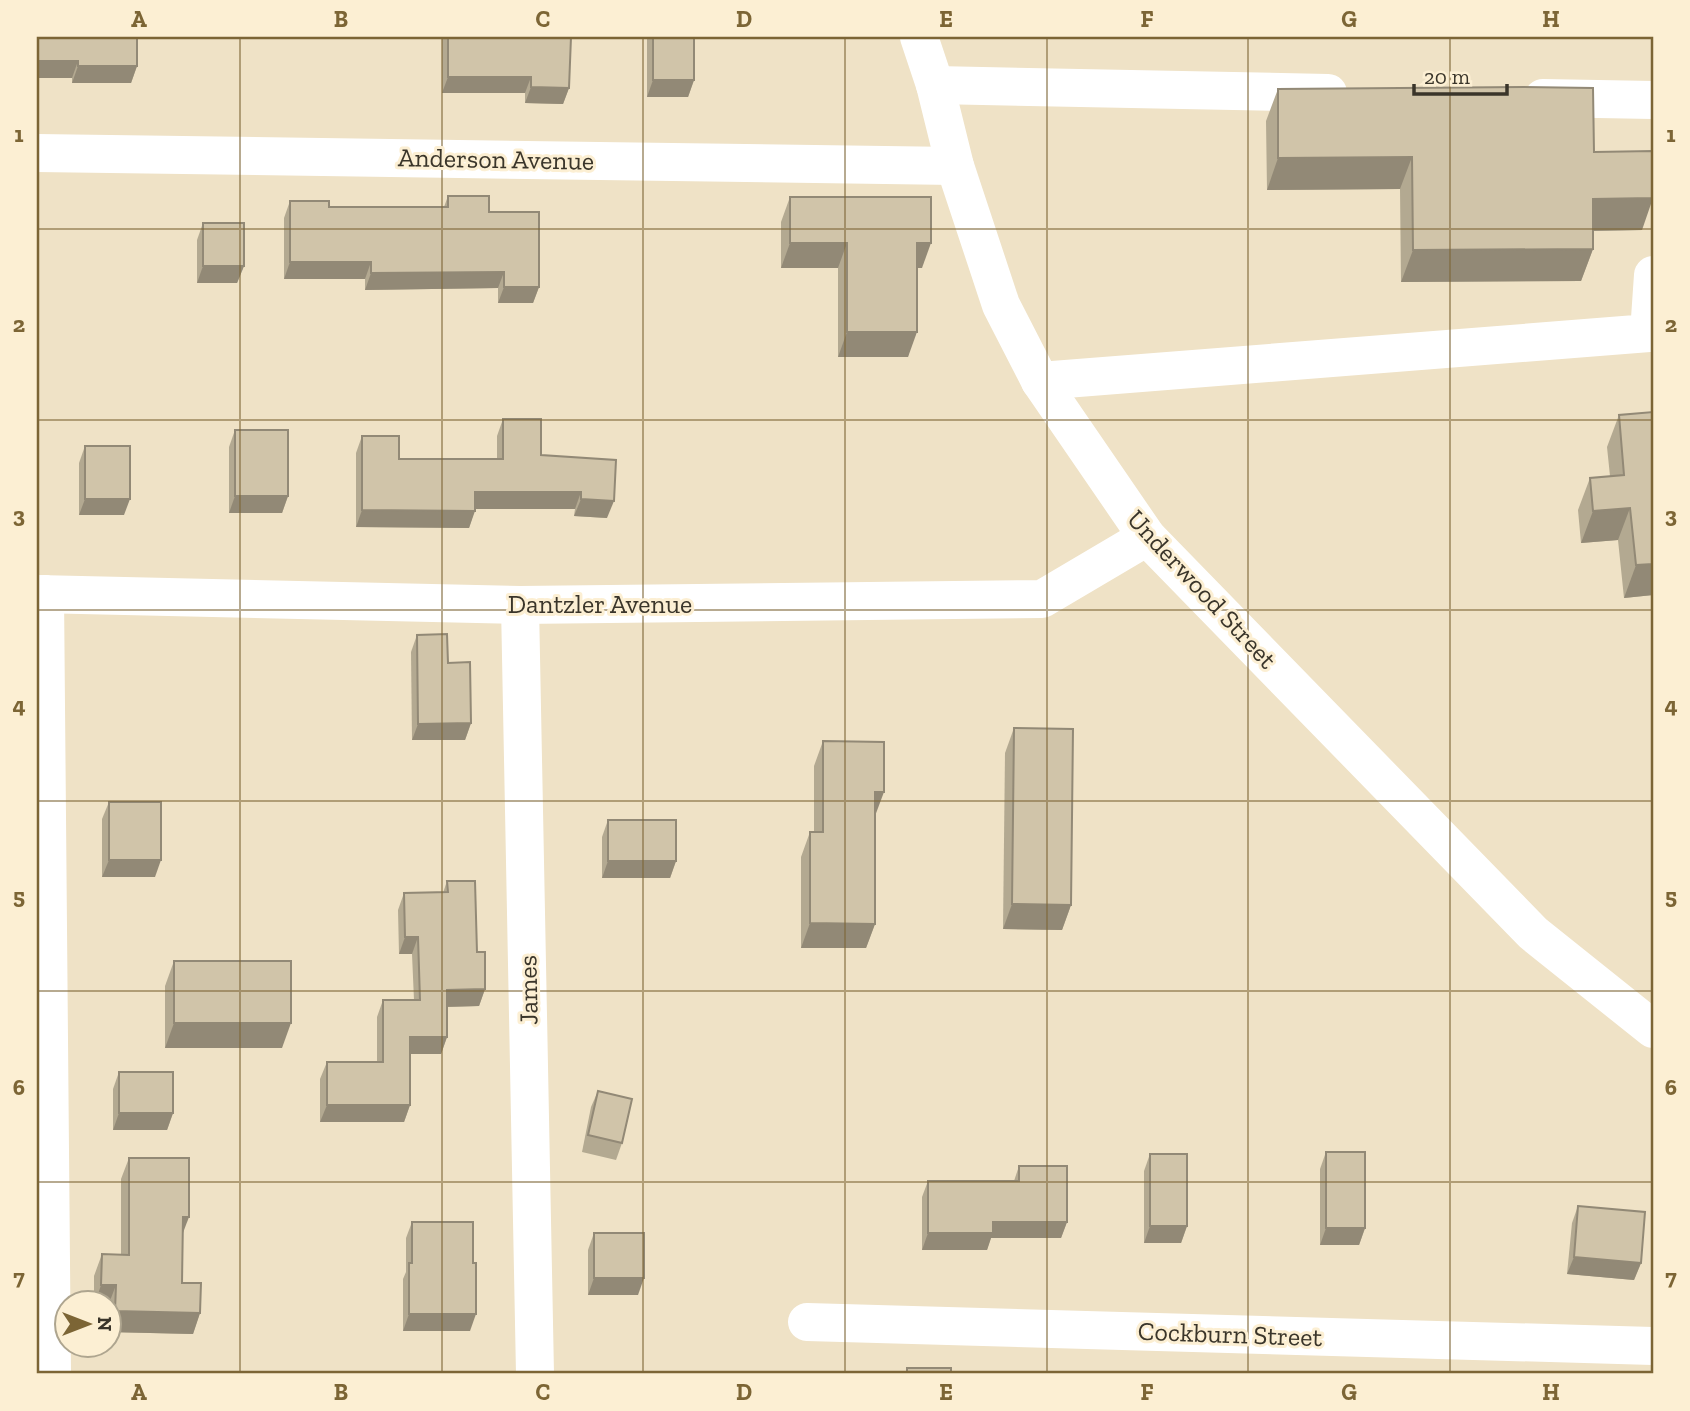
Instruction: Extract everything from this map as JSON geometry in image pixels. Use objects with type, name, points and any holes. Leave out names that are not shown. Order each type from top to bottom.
[{"type":"street","name":"Underwood Street","points":[[919,37],[935,85],[955,166],[1001,305],[1040,381],[1147,537],[1533,933],[1653,1029]]},
{"type":"street","points":[[935,85],[1363,94]]},
{"type":"street","points":[[1515,97],[1653,100]]},
{"type":"street","name":"Anderson Avenue","points":[[37,153],[955,166]]},
{"type":"street","points":[[1040,381],[1649,333],[1653,275]]},
{"type":"street","name":"Dantzler Avenue","points":[[41,594],[520,605],[1042,599],[1147,537]]},
{"type":"street","points":[[41,594],[52,1374]]},
{"type":"street","name":"James","points":[[520,605],[535,1374]]},
{"type":"street","name":"Cockburn Street","points":[[807,1322],[1653,1346]]},
{"type":"building","points":[[37,37],[137,37],[137,66],[78,66],[78,61],[37,61]]},
{"type":"building","points":[[448,37],[571,37],[569,88],[531,87],[531,77],[448,77]]},
{"type":"building","points":[[653,37],[694,37],[694,80],[653,80]]},
{"type":"building","points":[[1593,88],[1594,152],[1653,151],[1653,198],[1593,199],[1593,249],[1413,250],[1412,157],[1278,158],[1278,89]]},
{"type":"building","points":[[448,196],[489,196],[489,212],[539,212],[539,287],[504,287],[504,272],[371,273],[371,262],[290,262],[290,201],[329,201],[329,207],[448,207]]},
{"type":"building","points":[[790,197],[931,197],[931,243],[917,243],[917,332],[847,332],[847,243],[790,243]]},
{"type":"building","points":[[203,223],[244,223],[244,266],[203,266]]},
{"type":"building","points":[[1653,412],[1653,564],[1636,565],[1630,508],[1593,511],[1590,478],[1624,475],[1619,415]]},
{"type":"building","points":[[503,419],[541,419],[541,455],[616,460],[614,501],[581,499],[581,492],[475,492],[475,511],[362,510],[362,436],[399,436],[399,459],[503,459]]},
{"type":"building","points":[[235,430],[288,430],[288,496],[235,496]]},
{"type":"building","points":[[85,446],[130,446],[130,499],[85,499]]},
{"type":"building","points":[[447,634],[448,663],[470,662],[471,723],[418,724],[417,635]]},
{"type":"building","points":[[1014,728],[1073,729],[1071,905],[1012,904]]},
{"type":"building","points":[[823,741],[884,742],[884,792],[875,792],[875,924],[810,923],[810,832],[823,832]]},
{"type":"building","points":[[109,802],[161,802],[161,860],[109,860]]},
{"type":"building","points":[[608,820],[676,820],[676,861],[608,861]]},
{"type":"building","points":[[447,881],[475,881],[477,952],[485,952],[485,989],[447,990],[447,1037],[410,1037],[410,1105],[327,1105],[327,1062],[383,1062],[383,1000],[420,1000],[418,937],[405,937],[404,893],[448,892]]},
{"type":"building","points":[[174,961],[291,961],[291,1023],[174,1023]]},
{"type":"building","points":[[119,1072],[173,1072],[173,1113],[119,1113]]},
{"type":"building","points":[[598,1091],[632,1099],[622,1143],[588,1135]]},
{"type":"building","points":[[1326,1152],[1365,1152],[1365,1228],[1326,1228]]},
{"type":"building","points":[[1150,1154],[1187,1154],[1187,1226],[1150,1226]]},
{"type":"building","points":[[129,1158],[189,1158],[189,1217],[183,1217],[182,1283],[201,1283],[200,1313],[122,1311],[122,1288],[116,1288],[116,1285],[101,1285],[102,1254],[129,1255]]},
{"type":"building","points":[[1019,1166],[1067,1166],[1067,1222],[993,1222],[993,1233],[928,1233],[928,1181],[1019,1181]]},
{"type":"building","points":[[1578,1206],[1645,1212],[1641,1263],[1574,1257]]},
{"type":"building","points":[[412,1222],[473,1222],[476,1314],[409,1314]]},
{"type":"building","points":[[594,1233],[644,1233],[644,1278],[594,1278]]},
{"type":"building","points":[[907,1368],[951,1368],[951,1374],[907,1374]]}]
